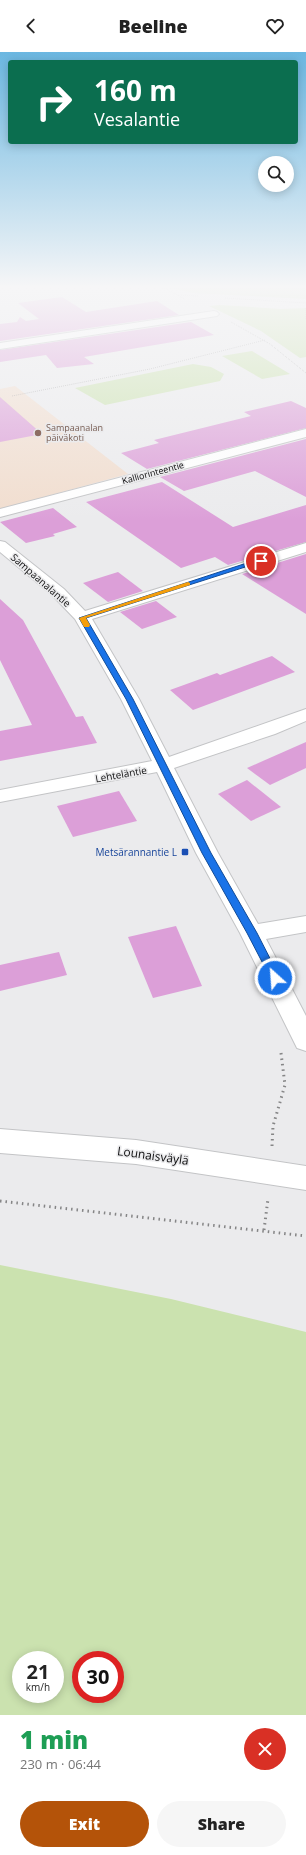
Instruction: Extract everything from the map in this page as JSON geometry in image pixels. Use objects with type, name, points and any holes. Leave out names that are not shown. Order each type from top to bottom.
[{"type":"street","name":"Kalliorinteentie","points":[[0,513],[306,433]]},
{"type":"street","name":"Sampaanalantie","points":[[0,545],[58,592],[82,618],[130,699],[164,765],[206,853],[252,933],[306,1041]]},
{"type":"street","points":[[82,618],[306,547]]},
{"type":"street","name":"Lehteläntie","points":[[0,796],[164,765],[306,716]]},
{"type":"street","points":[[252,933],[306,924]]},
{"type":"street","name":"Lounaisväylä","points":[[0,1142],[136,1152],[306,1178]]},
{"type":"path","points":[[12,396],[167,366]]},
{"type":"path","points":[[298,366],[306,373]]},
{"type":"path","points":[[264,1230],[271,1173],[274,1126],[285,1085],[280,1046]]},
{"type":"path","points":[[0,1201],[306,1236]]},
{"type":"shaded area","name":"Sampaanalan päiväkoti","points":[[15,386],[128,474],[0,509],[0,389]]},
{"type":"green space","points":[[185,366],[211,367],[224,374],[220,381],[105,405],[75,388]]},
{"type":"green space","points":[[239,366],[276,366],[290,374],[262,379]]},
{"type":"green space","points":[[0,1265],[171,1299],[306,1332],[306,1715],[0,1715]]},
{"type":"building","points":[[55,366],[79,366],[57,368]]},
{"type":"building","points":[[0,397],[42,434],[0,442]]},
{"type":"building","points":[[291,401],[306,408],[306,428],[147,469],[121,453],[159,443],[154,440],[251,416],[244,412]]},
{"type":"building","points":[[306,439],[306,497],[255,471],[184,491],[160,477]]},
{"type":"building","points":[[162,482],[233,527],[306,505],[306,542],[228,565],[215,557],[181,568],[86,502]]},
{"type":"building","points":[[53,508],[77,527],[53,534],[55,536],[26,543],[0,522]]},
{"type":"building","points":[[306,554],[306,614],[242,574]]},
{"type":"building","points":[[118,572],[143,591],[108,602],[83,583]]},
{"type":"building","points":[[0,599],[23,620],[76,717],[83,716],[97,743],[0,761],[0,731],[32,725],[0,660]]},
{"type":"building","points":[[156,601],[177,617],[142,629],[120,612]]},
{"type":"building","points":[[272,656],[295,672],[193,710],[170,690],[217,673],[220,675]]},
{"type":"building","points":[[306,742],[306,768],[270,785],[247,768]]},
{"type":"building","points":[[247,780],[281,807],[251,821],[218,794]]},
{"type":"building","points":[[119,791],[137,821],[73,837],[57,806]]},
{"type":"building","points":[[176,926],[202,986],[153,998],[128,937]]},
{"type":"building","points":[[59,952],[67,975],[0,991],[0,965]]},
{"type":"slow traffic","points":[[86,625],[82,618],[188,584]]},
{"type":"place","name":"Sampaanalan päiväkoti","points":[[38,433]]},
{"type":"place","name":"Metsärannantie L","points":[[185,852]]},
{"type":"route","points":[[261,561],[82,618],[130,699],[164,765],[168,777],[206,853],[252,933],[275,978]]}]
